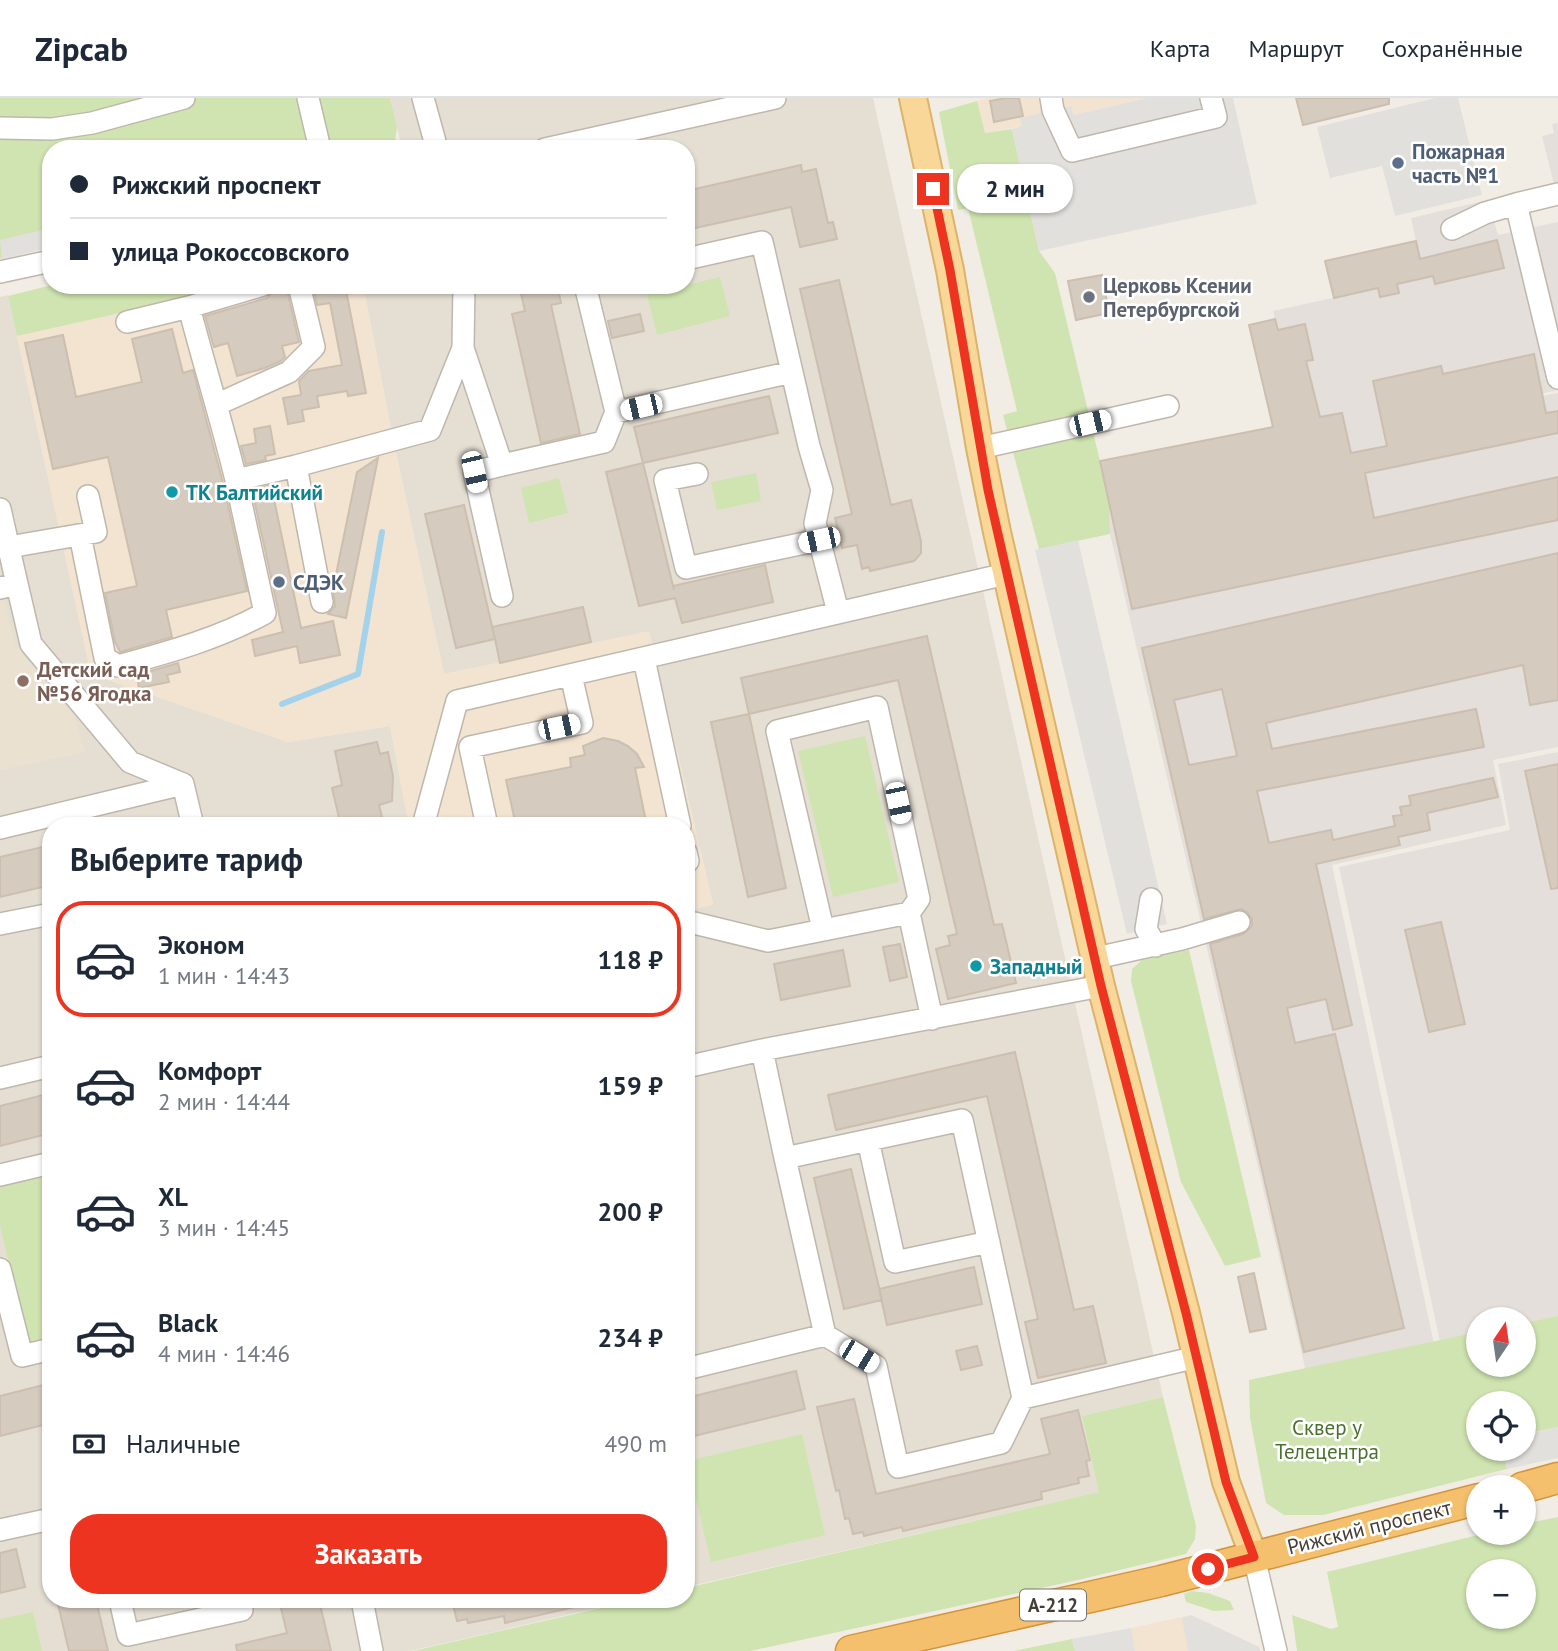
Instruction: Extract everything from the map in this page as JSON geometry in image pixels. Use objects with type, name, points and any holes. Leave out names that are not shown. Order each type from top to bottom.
[{"type":"highway","points":[[1536,1484],[1558,1478]]},
{"type":"highway","name":"Рижский проспект","points":[[861,1650],[1161,1581],[1466,1502]]},
{"type":"main road","points":[[913,98],[950,270],[980,448],[1006,574],[1101,986],[1197,1357],[1226,1482],[1254,1557]]},
{"type":"street","points":[[0,128],[52,129],[92,123],[184,98]]},
{"type":"street","points":[[308,98],[318,140]]},
{"type":"street","points":[[423,98],[435,140]]},
{"type":"street","points":[[586,140],[775,98]]},
{"type":"street","points":[[1051,98],[1052,110],[1072,151],[1216,117],[1211,98]]},
{"type":"street","points":[[1452,229],[1485,213],[1558,194]]},
{"type":"street","points":[[1516,204],[1558,378]]},
{"type":"street","points":[[695,256],[762,243],[808,446],[822,490],[815,523],[838,612]]},
{"type":"street","points":[[0,272],[42,263]]},
{"type":"street","points":[[127,322],[233,294]]},
{"type":"street","points":[[218,404],[289,372],[314,347],[301,294]]},
{"type":"street","points":[[464,294],[463,348],[502,465]]},
{"type":"street","points":[[502,596],[474,472],[604,442],[616,412],[587,294]]},
{"type":"street","points":[[80,535],[105,658],[118,667],[192,645],[235,629],[265,613],[218,404],[202,357],[190,307]]},
{"type":"street","points":[[236,480],[430,430],[463,348]]},
{"type":"street","points":[[616,412],[792,372]]},
{"type":"street","points":[[980,448],[1168,406]]},
{"type":"street","points":[[296,466],[321,602]]},
{"type":"street","points":[[697,474],[665,480],[686,568],[819,540]]},
{"type":"street","points":[[9,547],[96,532],[88,496]]},
{"type":"street","points":[[0,509],[9,547],[8,586],[31,644],[130,762],[183,784]]},
{"type":"street","points":[[425,817],[457,701],[1006,574]]},
{"type":"street","points":[[644,659],[678,817]]},
{"type":"street","points":[[485,817],[470,747],[582,723],[571,675]]},
{"type":"street","points":[[695,923],[768,941],[909,913],[919,899],[877,708],[777,731],[823,929]]},
{"type":"street","points":[[183,784],[190,817]]},
{"type":"street","points":[[46,817],[183,784]]},
{"type":"street","points":[[0,828],[42,818]]},
{"type":"street","points":[[1151,899],[1146,929],[1156,946]]},
{"type":"street","points":[[909,913],[932,1019]]},
{"type":"street","points":[[0,924],[42,916]]},
{"type":"street","points":[[1096,958],[1156,946],[1239,922]]},
{"type":"street","points":[[695,1065],[1101,986]]},
{"type":"street","points":[[762,1050],[825,1335]]},
{"type":"street","points":[[0,1078],[42,1068]]},
{"type":"street","points":[[695,1367],[825,1335],[876,1366],[898,1467],[1001,1443],[1023,1398],[962,1121],[785,1158]]},
{"type":"street","points":[[869,1140],[895,1262],[989,1242]]},
{"type":"street","points":[[0,1175],[42,1165]]},
{"type":"street","points":[[0,1269],[22,1356],[42,1351]]},
{"type":"street","points":[[1023,1398],[1197,1357]]},
{"type":"street","points":[[0,1530],[42,1521]]},
{"type":"street","points":[[1254,1557],[1276,1651]]},
{"type":"street","points":[[122,1608],[128,1635],[242,1608]]},
{"type":"street","points":[[364,1608],[372,1651]]},
{"type":"shaded area","points":[[390,98],[873,98],[1163,1397],[1082,1416],[1100,1492],[695,1585],[695,909],[713,904],[695,828],[695,817],[693,817],[649,632],[444,674],[365,294],[695,294],[695,140],[400,140]]},
{"type":"shaded area","points":[[989,98],[1147,98],[1074,115],[1071,106],[1021,118],[1022,126],[985,133],[977,101]]},
{"type":"shaded area","points":[[1147,98],[1233,98],[1257,204],[1039,251],[1012,129],[1022,126],[1020,118],[1071,106],[1074,115]]},
{"type":"shaded area","points":[[1435,98],[1458,98],[1482,195],[1395,216],[1382,166],[1330,178],[1317,127]]},
{"type":"shaded area","points":[[1558,123],[1558,187],[1555,188],[1542,136],[1554,133],[1552,124]]},
{"type":"shaded area","points":[[1488,200],[1498,235],[1558,222],[1558,390],[1449,414],[1558,393],[1558,747],[1493,760],[1506,825],[1332,865],[1434,1344],[1306,1372],[1110,534],[1109,503],[1100,461],[1273,426],[1249,325],[1275,319],[1273,311],[1378,288],[1380,297],[1399,293],[1397,284],[1424,278],[1411,218]]},
{"type":"shaded area","points":[[42,230],[42,249],[2,259],[0,240]]},
{"type":"shaded area","points":[[203,294],[365,294],[444,674],[649,631],[692,817],[407,817],[390,726],[288,742],[91,674],[17,336]]},
{"type":"shaded area","points":[[8,295],[91,674],[288,742],[390,726],[407,817],[42,817],[42,1608],[598,1608],[410,1651],[0,1651],[0,297]]},
{"type":"shaded area","points":[[1078,540],[1167,924],[1127,934],[1035,550]]},
{"type":"shaded area","name":"Детский сад №56 Ягодка","points":[[4,601],[16,646],[74,716],[85,752],[0,770],[0,602]]},
{"type":"shaded area","points":[[1558,752],[1558,1316],[1536,1321],[1536,1307],[1466,1307],[1466,1336],[1440,1342],[1339,867],[1510,830],[1498,764]]},
{"type":"shaded area","points":[[695,828],[713,905],[695,909]]},
{"type":"shaded area","points":[[1558,1427],[1558,1458],[1507,1469],[1506,1461],[1536,1461],[1536,1432]]},
{"type":"shaded area","points":[[1191,1615],[1259,1647],[1260,1651],[1135,1651],[1131,1628]]},
{"type":"shaded area","points":[[1191,1615],[1259,1647],[1260,1651],[1188,1651],[1182,1618]]},
{"type":"shaded area","points":[[1131,1628],[1135,1651],[1075,1651],[1072,1639]]},
{"type":"green space","points":[[0,98],[390,98],[397,127],[395,140],[42,140],[42,249],[0,258]]},
{"type":"green space","points":[[977,101],[985,133],[1012,129],[1039,251],[1055,273],[1109,503],[1110,534],[1039,549],[1003,415],[1017,411],[968,208],[958,210],[939,112]]},
{"type":"green space","points":[[720,277],[730,316],[657,335],[647,295],[695,294],[695,283]]},
{"type":"green space","points":[[42,288],[42,294],[206,294],[17,336],[8,296]]},
{"type":"green space","points":[[756,473],[761,501],[717,510],[711,482]]},
{"type":"green space","points":[[559,478],[568,513],[529,523],[521,488]]},
{"type":"green space","points":[[865,736],[899,882],[833,897],[798,751]]},
{"type":"green space","points":[[1189,950],[1261,1257],[1225,1266],[1181,1182],[1131,981],[1132,969],[1142,960]]},
{"type":"green space","points":[[42,1176],[42,1339],[27,1342],[0,1225],[0,1186]]},
{"type":"green space","name":"Сквер у Телецентра","points":[[1558,1316],[1558,1427],[1536,1432],[1536,1391],[1466,1391],[1466,1461],[1506,1461],[1507,1469],[1483,1475],[1466,1475],[1466,1479],[1323,1515],[1284,1515],[1266,1503],[1250,1418],[1249,1380],[1466,1335],[1466,1377],[1536,1377],[1536,1321]]},
{"type":"green space","points":[[1163,1397],[1196,1526],[1195,1539],[1186,1554],[750,1651],[413,1651],[601,1608],[695,1608],[695,1586],[1099,1492],[1082,1416]]},
{"type":"green space","points":[[802,1434],[825,1535],[711,1562],[695,1495],[695,1459]]},
{"type":"green space","points":[[1558,1517],[1558,1651],[1297,1651],[1292,1615],[1331,1629],[1338,1627],[1327,1572],[1466,1538],[1466,1545],[1536,1545],[1536,1522]]},
{"type":"green space","points":[[1192,1591],[1208,1593],[1230,1601],[1234,1610],[1214,1611],[1186,1602],[1184,1594]]},
{"type":"green space","points":[[33,1612],[42,1651],[0,1651],[0,1619]]},
{"type":"green space","points":[[1072,1639],[1075,1651],[1013,1651]]},
{"type":"building","points":[[1019,98],[1023,116],[994,122],[990,101]]},
{"type":"building","points":[[1296,98],[1389,98],[1389,104],[1303,125]]},
{"type":"building","points":[[801,165],[802,172],[816,169],[828,223],[833,222],[837,239],[800,247],[791,207],[695,228],[695,189]]},
{"type":"building","points":[[1497,240],[1504,268],[1435,284],[1433,276],[1397,284],[1399,293],[1380,297],[1378,288],[1334,298],[1325,261],[1416,241],[1420,259]]},
{"type":"building","name":"Церковь Ксении Петербургской","points":[[1102,275],[1109,313],[1076,320],[1068,281]]},
{"type":"building","points":[[839,280],[891,505],[911,500],[921,541],[921,553],[914,561],[870,571],[869,567],[862,569],[857,545],[842,548],[835,518],[852,514],[800,289]]},
{"type":"building","points":[[271,294],[288,294],[299,342],[282,346],[285,357],[281,361],[237,376],[228,343],[214,347],[205,316],[267,298]]},
{"type":"building","points":[[315,294],[347,294],[366,393],[348,396],[347,391],[317,396],[319,407],[302,410],[304,421],[288,424],[283,398],[301,395],[299,381],[309,371],[342,365],[330,303],[317,305]]},
{"type":"building","points":[[521,294],[559,294],[561,303],[551,305],[580,434],[541,443],[512,314],[525,311]]},
{"type":"building","points":[[640,314],[644,331],[612,338],[608,321]]},
{"type":"building","points":[[1275,319],[1278,330],[1305,324],[1313,360],[1306,361],[1320,417],[1342,413],[1351,453],[1387,446],[1373,381],[1441,366],[1443,374],[1534,354],[1546,413],[1558,411],[1558,433],[1365,473],[1374,518],[1558,477],[1558,520],[1132,609],[1100,461],[1273,427],[1249,325]]},
{"type":"building","name":"ТК Балтийский","points":[[172,329],[183,373],[193,370],[223,483],[247,591],[166,610],[172,637],[120,652],[115,642],[105,593],[137,586],[108,457],[53,469],[25,343],[63,335],[76,397],[142,382],[132,339]]},
{"type":"building","points":[[769,396],[778,433],[643,463],[634,427]]},
{"type":"building","points":[[270,426],[275,454],[265,456],[266,460],[246,464],[241,446],[256,443],[254,429]]},
{"type":"building","points":[[378,458],[346,618],[328,614],[335,606],[333,589],[357,472]]},
{"type":"building","points":[[643,463],[673,586],[765,565],[773,602],[682,623],[675,598],[639,606],[606,472]]},
{"type":"building","points":[[271,485],[301,628],[333,621],[340,655],[300,663],[297,646],[255,656],[252,640],[283,632],[252,490]]},
{"type":"building","points":[[464,505],[492,627],[583,607],[591,642],[500,663],[495,639],[456,648],[425,514]]},
{"type":"building","points":[[1558,553],[1558,700],[1530,705],[1523,665],[1266,723],[1272,749],[1476,709],[1484,747],[1257,791],[1269,843],[1331,830],[1333,840],[1395,826],[1393,816],[1402,815],[1400,807],[1411,805],[1409,796],[1493,778],[1498,797],[1427,813],[1430,830],[1398,837],[1400,845],[1316,864],[1352,1025],[1333,1030],[1326,999],[1287,1008],[1295,1043],[1335,1034],[1404,1328],[1304,1352],[1210,944],[1243,934],[1252,926],[1252,919],[1241,909],[1204,919],[1142,648]],"holes":[[[1222,689],[1237,756],[1189,765],[1174,700]]]},
{"type":"building","points":[[927,636],[994,925],[1002,924],[1016,983],[948,999],[936,949],[950,945],[948,936],[957,934],[898,680],[749,714],[741,678]]},
{"type":"building","points":[[178,663],[180,672],[167,675],[169,682],[139,688],[137,675]]},
{"type":"building","points":[[749,714],[786,888],[748,897],[711,722]]},
{"type":"building","points":[[603,738],[618,741],[637,754],[644,767],[635,768],[645,817],[514,817],[506,780],[571,767],[570,758],[585,755],[583,746]]},
{"type":"building","points":[[377,742],[380,754],[388,752],[393,776],[392,801],[379,805],[382,817],[339,817],[332,788],[342,785],[335,751]]},
{"type":"building","points":[[1558,764],[1558,888],[1551,889],[1525,771]]},
{"type":"building","points":[[42,847],[42,887],[0,897],[0,857]]},
{"type":"building","points":[[1441,922],[1465,1024],[1429,1032],[1405,930]]},
{"type":"building","points":[[900,944],[907,977],[890,981],[883,947]]},
{"type":"building","points":[[843,950],[850,986],[781,1000],[774,964]]},
{"type":"building","points":[[1015,1052],[1074,1310],[1093,1306],[1106,1363],[1038,1378],[1025,1322],[1038,1319],[987,1096],[836,1130],[828,1095]]},
{"type":"building","points":[[42,1095],[42,1135],[0,1146],[0,1106]]},
{"type":"building","points":[[851,1169],[882,1300],[844,1309],[814,1178]]},
{"type":"building","points":[[974,1267],[982,1304],[887,1325],[879,1289]]},
{"type":"building","points":[[1254,1273],[1266,1329],[1250,1332],[1238,1277]]},
{"type":"building","points":[[977,1346],[982,1365],[961,1370],[956,1351]]},
{"type":"building","points":[[796,1371],[805,1409],[695,1436],[695,1396]]},
{"type":"building","points":[[42,1385],[42,1425],[0,1436],[0,1396]]},
{"type":"building","points":[[854,1399],[876,1494],[1050,1454],[1041,1419],[1078,1410],[1090,1460],[1086,1461],[1089,1476],[1078,1478],[1079,1483],[1041,1492],[1042,1499],[903,1531],[902,1527],[864,1536],[863,1532],[853,1534],[849,1518],[845,1519],[839,1490],[836,1491],[817,1407]]},
{"type":"building","points":[[16,1549],[25,1587],[0,1593],[0,1553]]},
{"type":"building","points":[[59,1608],[98,1608],[108,1651],[69,1651]]},
{"type":"building","points":[[281,1608],[321,1608],[331,1651],[237,1651],[236,1645],[287,1633]]},
{"type":"building","points":[[454,1608],[570,1608],[505,1623],[504,1616],[468,1623],[467,1619],[457,1621]]},
{"type":"waterway","points":[[282,704],[358,674],[382,532]]},
{"type":"place","name":"Пожарная часть №1","points":[[1398,163]]},
{"type":"place","name":"Церковь Ксении Петербургской","points":[[1089,297]]},
{"type":"place","name":"ТК Балтийский","points":[[172,492]]},
{"type":"place","name":"СДЭК","points":[[279,582]]},
{"type":"place","name":"Детский сад №56 Ягодка","points":[[23,681]]},
{"type":"place","name":"Западный","points":[[976,966]]},
{"type":"route","points":[[933,189],[950,270],[988,490],[1101,986],[1186,1313],[1226,1482],[1254,1557],[1208,1569]]}]
